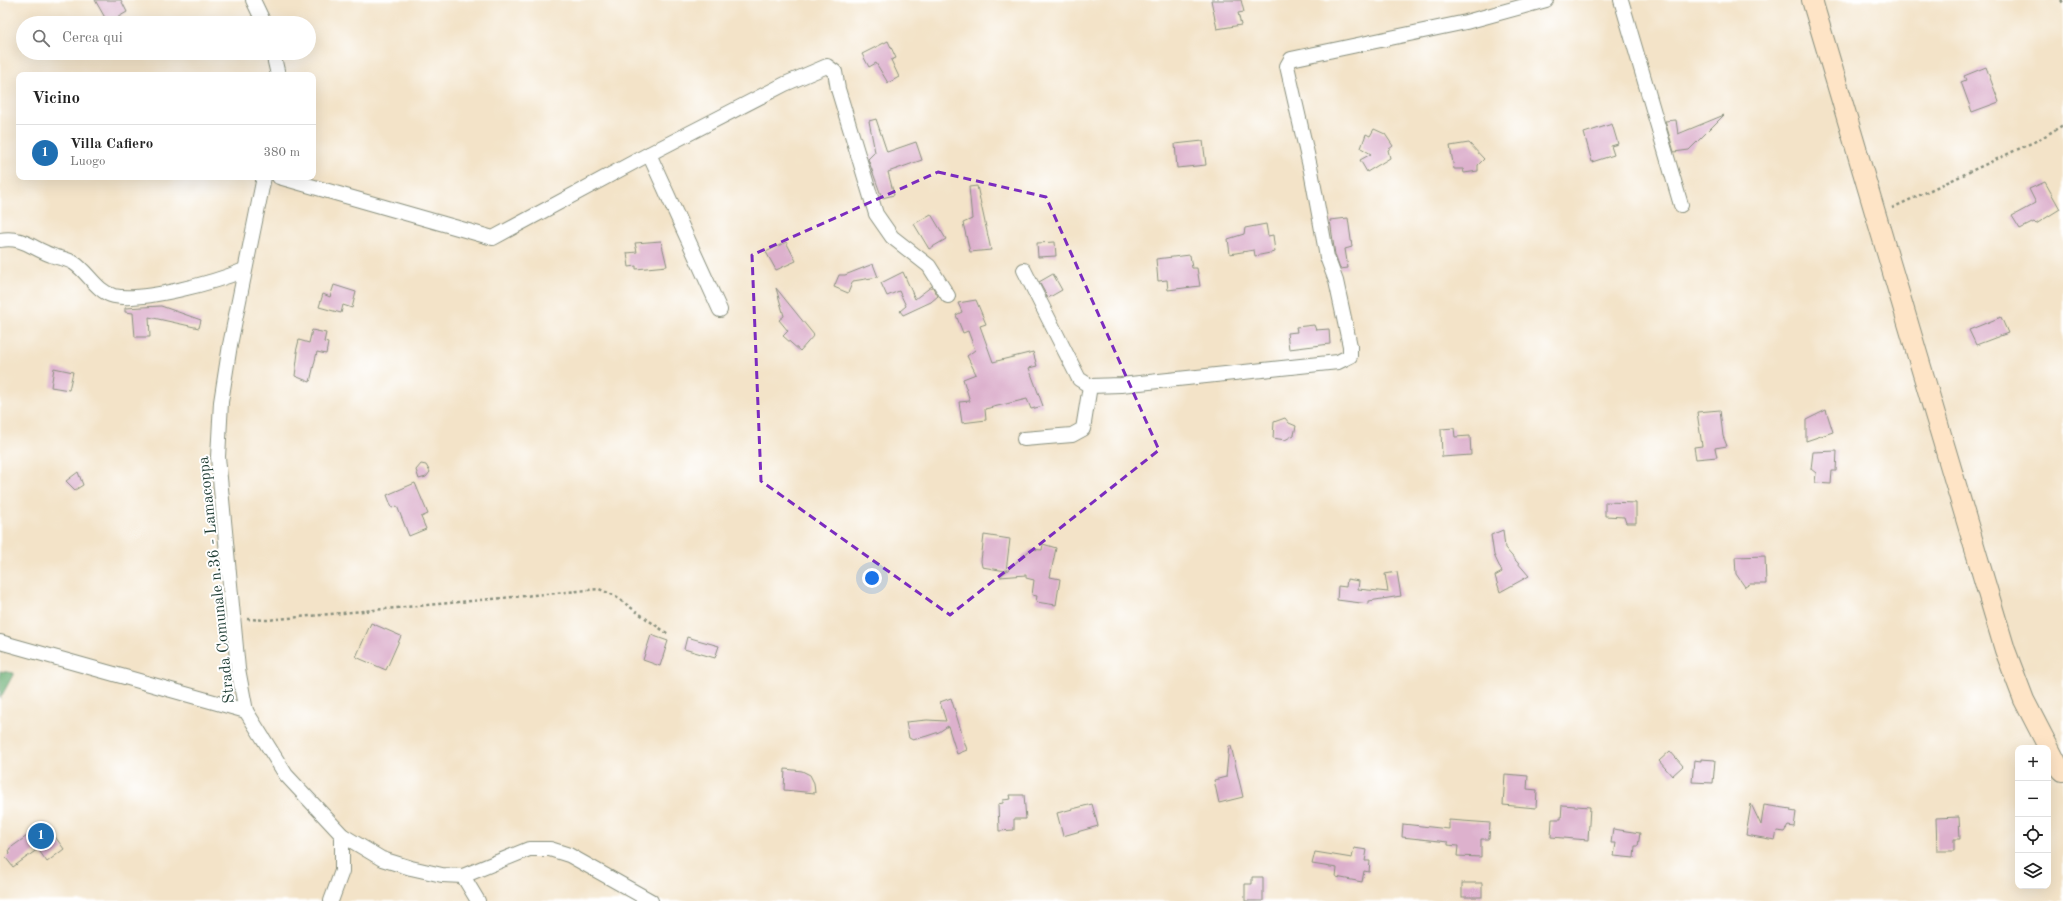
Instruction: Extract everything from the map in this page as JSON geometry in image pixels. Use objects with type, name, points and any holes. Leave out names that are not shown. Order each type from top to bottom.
[{"type":"main road","points":[[1812,0],[2005,650],[2024,700],[2057,764],[2063,771]]},
{"type":"street","points":[[253,0],[261,16]]},
{"type":"street","points":[[1024,270],[1079,379],[1090,386],[1121,385],[1338,362],[1350,356],[1350,346],[1336,281],[1327,257],[1311,171],[1287,66],[1291,59],[1466,22],[1546,0]]},
{"type":"street","points":[[1621,0],[1681,205]]},
{"type":"street","points":[[275,60],[277,72]]},
{"type":"street","points":[[290,180],[493,238],[649,154],[785,84],[827,66],[835,72],[838,89],[876,214],[892,237],[929,266],[948,296]]},
{"type":"street","points":[[649,154],[720,310]]},
{"type":"street","name":"Strada Comunale n.36 - Lamacoppa","points":[[263,180],[244,270],[221,402],[218,457],[238,668],[246,711],[286,775],[342,835],[382,859],[411,868],[442,875],[463,876]]},
{"type":"street","points":[[0,240],[20,240],[50,255],[74,263],[98,286],[113,296],[139,296],[221,280],[244,270]]},
{"type":"street","points":[[1024,439],[1072,435],[1082,429],[1090,386]]},
{"type":"street","points":[[0,642],[246,711]]},
{"type":"street","points":[[331,901],[342,871],[342,835]]},
{"type":"street","points":[[478,901],[463,876],[529,849],[550,849],[569,855],[651,901]]},
{"type":"path","points":[[1877,215],[2040,139],[2063,126]]},
{"type":"path","points":[[233,618],[266,620],[599,589],[612,595],[668,634]]},
{"type":"highlighted area","points":[[938,172],[1046,197],[1159,450],[950,615],[761,481],[752,255]]},
{"type":"green space","points":[[0,671],[14,673],[0,699]]},
{"type":"building","points":[[95,0],[121,0],[127,12],[120,16],[104,16]]},
{"type":"building","points":[[1211,0],[1241,0],[1244,12],[1238,13],[1241,25],[1217,29]]},
{"type":"building","points":[[888,41],[896,58],[891,60],[899,77],[888,83],[876,63],[869,67],[862,54]]},
{"type":"building","points":[[1986,67],[1999,102],[1972,112],[1961,82],[1966,80],[1964,76]]},
{"type":"building","points":[[1724,115],[1689,150],[1674,152],[1665,121],[1676,120],[1678,134]]},
{"type":"building","points":[[876,119],[887,152],[916,142],[922,160],[888,172],[894,195],[882,198],[868,159],[875,152],[869,121]]},
{"type":"building","points":[[1612,124],[1618,144],[1611,146],[1614,155],[1592,162],[1584,133]]},
{"type":"building","points":[[1374,129],[1385,134],[1393,146],[1388,150],[1390,158],[1367,172],[1360,160],[1371,154],[1361,148],[1366,134],[1370,136]]},
{"type":"building","points":[[1203,141],[1206,165],[1177,168],[1175,144]]},
{"type":"building","points":[[1469,143],[1484,159],[1478,165],[1478,171],[1464,173],[1463,169],[1454,169],[1450,146]]},
{"type":"building","points":[[2045,182],[2060,209],[2036,224],[2034,222],[2020,229],[2012,216],[2036,203],[2029,189]]},
{"type":"building","points":[[977,186],[991,250],[970,252],[963,223],[972,219],[969,187]]},
{"type":"building","points":[[931,214],[946,239],[929,249],[914,224]]},
{"type":"building","points":[[1348,218],[1352,247],[1345,249],[1348,268],[1340,269],[1335,255],[1330,220]]},
{"type":"building","points":[[1266,224],[1268,236],[1273,235],[1275,252],[1255,256],[1254,250],[1230,254],[1228,239],[1244,234],[1245,228]]},
{"type":"building","points":[[661,241],[667,266],[636,269],[636,266],[629,267],[627,253],[637,252],[635,243]]},
{"type":"building","points":[[786,242],[796,261],[776,270],[766,252]]},
{"type":"building","points":[[1055,242],[1056,256],[1038,257],[1037,243]]},
{"type":"building","points":[[1190,255],[1192,268],[1197,268],[1200,286],[1168,290],[1167,280],[1158,281],[1156,259]]},
{"type":"building","points":[[873,264],[878,277],[853,281],[848,293],[834,287],[839,275],[845,275]]},
{"type":"building","points":[[903,272],[915,299],[932,286],[938,296],[931,302],[903,315],[900,311],[906,306],[899,291],[887,296],[881,283]]},
{"type":"building","points":[[1053,274],[1062,290],[1048,298],[1039,282]]},
{"type":"building","points":[[334,285],[356,292],[352,308],[343,305],[341,313],[319,307],[323,294],[330,297]]},
{"type":"building","points":[[776,288],[814,335],[800,351],[783,336],[788,331],[779,320],[784,316]]},
{"type":"building","points":[[976,300],[986,324],[980,326],[993,362],[1033,352],[1037,366],[1029,368],[1043,406],[1031,409],[1027,399],[985,409],[986,420],[962,423],[959,402],[970,401],[963,379],[976,374],[967,356],[975,350],[968,331],[963,333],[956,315],[962,312],[958,303]]},
{"type":"building","points":[[161,306],[201,320],[199,328],[149,317],[150,337],[135,337],[133,313],[125,312],[125,308]]},
{"type":"building","points":[[2001,317],[2008,333],[1976,345],[1969,330]]},
{"type":"building","points":[[1314,325],[1316,330],[1329,329],[1330,344],[1289,349],[1287,333],[1297,332],[1296,327]]},
{"type":"building","points":[[312,330],[326,333],[324,342],[328,343],[326,354],[317,352],[310,382],[295,376],[298,352],[296,352],[299,340],[309,343]]},
{"type":"building","points":[[54,368],[73,372],[69,390],[51,387]]},
{"type":"building","points":[[1720,410],[1723,436],[1727,446],[1715,448],[1717,457],[1696,459],[1694,447],[1702,446],[1697,412]]},
{"type":"building","points":[[1826,410],[1833,432],[1806,441],[1806,420]]},
{"type":"building","points":[[1285,418],[1289,423],[1296,426],[1294,435],[1285,440],[1273,438],[1274,422]]},
{"type":"building","points":[[1454,428],[1455,437],[1470,436],[1471,455],[1442,457],[1441,429]]},
{"type":"building","points":[[1837,451],[1836,471],[1832,471],[1831,484],[1815,483],[1816,473],[1811,469],[1813,452]]},
{"type":"building","points":[[421,464],[426,465],[430,472],[426,477],[419,479],[416,470]]},
{"type":"building","points":[[78,472],[83,485],[75,490],[66,481]]},
{"type":"building","points":[[415,483],[428,514],[421,517],[426,529],[409,536],[397,506],[392,508],[387,495]]},
{"type":"building","points":[[1605,502],[1636,503],[1636,523],[1626,523],[1624,517],[1605,516]]},
{"type":"building","points":[[1503,530],[1505,548],[1529,576],[1500,592],[1495,576],[1502,572],[1494,555],[1491,535]]},
{"type":"building","points":[[984,535],[1010,539],[1006,571],[982,567],[981,561]]},
{"type":"building","points":[[1043,544],[1056,548],[1050,577],[1060,579],[1056,605],[1036,602],[1037,596],[1032,595],[1034,580],[1026,578],[1026,575],[1000,577],[1031,549],[1042,550]]},
{"type":"building","points":[[1765,556],[1766,584],[1750,584],[1745,587],[1736,574],[1735,557]]},
{"type":"building","points":[[1397,572],[1401,596],[1369,601],[1369,604],[1337,600],[1338,586],[1346,587],[1347,579],[1359,581],[1358,589],[1388,592],[1385,574]]},
{"type":"building","points":[[371,623],[401,636],[386,670],[356,657]]},
{"type":"building","points":[[651,635],[668,641],[660,666],[643,660]]},
{"type":"building","points":[[687,637],[719,646],[715,658],[684,649]]},
{"type":"building","points":[[951,698],[967,750],[957,754],[948,726],[939,732],[927,736],[913,740],[909,738],[906,722],[927,720],[946,721],[940,702]]},
{"type":"building","points":[[1229,746],[1231,746],[1243,797],[1219,803],[1214,780],[1226,777]]},
{"type":"building","points":[[1670,751],[1683,766],[1672,776],[1659,761]]},
{"type":"building","points":[[1701,759],[1715,760],[1713,783],[1692,782],[1694,760],[1701,761]]},
{"type":"building","points":[[785,769],[802,771],[810,775],[814,783],[815,793],[784,790]]},
{"type":"building","points":[[1505,774],[1528,776],[1527,789],[1537,790],[1536,808],[1503,805]]},
{"type":"building","points":[[1010,795],[1024,795],[1026,819],[1014,819],[1014,830],[999,831],[998,804],[1003,803],[1003,800],[1011,799]]},
{"type":"building","points":[[1092,804],[1098,826],[1063,836],[1057,813]]},
{"type":"building","points":[[1751,804],[1761,825],[1764,805],[1791,809],[1790,811],[1796,812],[1794,827],[1788,826],[1784,832],[1777,831],[1775,840],[1746,835]]},
{"type":"building","points":[[1562,805],[1590,807],[1588,840],[1551,837],[1552,819],[1561,819]]},
{"type":"building","points":[[1959,817],[1960,839],[1954,839],[1954,851],[1937,851],[1936,818]]},
{"type":"building","points":[[1449,820],[1490,823],[1489,839],[1481,839],[1481,857],[1457,856],[1458,846],[1448,845],[1448,842],[1402,837],[1403,824],[1449,829]]},
{"type":"building","points":[[45,823],[64,849],[47,862],[38,849],[13,867],[6,858],[10,854],[9,849]]},
{"type":"building","points":[[1613,829],[1640,833],[1638,846],[1635,846],[1634,858],[1614,856],[1616,843],[1611,843]]},
{"type":"building","points":[[1354,848],[1367,850],[1365,861],[1370,861],[1369,872],[1364,871],[1362,882],[1336,877],[1337,868],[1312,864],[1315,852],[1352,858]]},
{"type":"building","points":[[1252,877],[1263,877],[1263,901],[1245,901],[1245,884],[1252,884]]},
{"type":"building","points":[[1462,883],[1482,883],[1482,897],[1462,897]]},
{"type":"place","name":"Villa Cafiero","points":[[41,836]]}]
